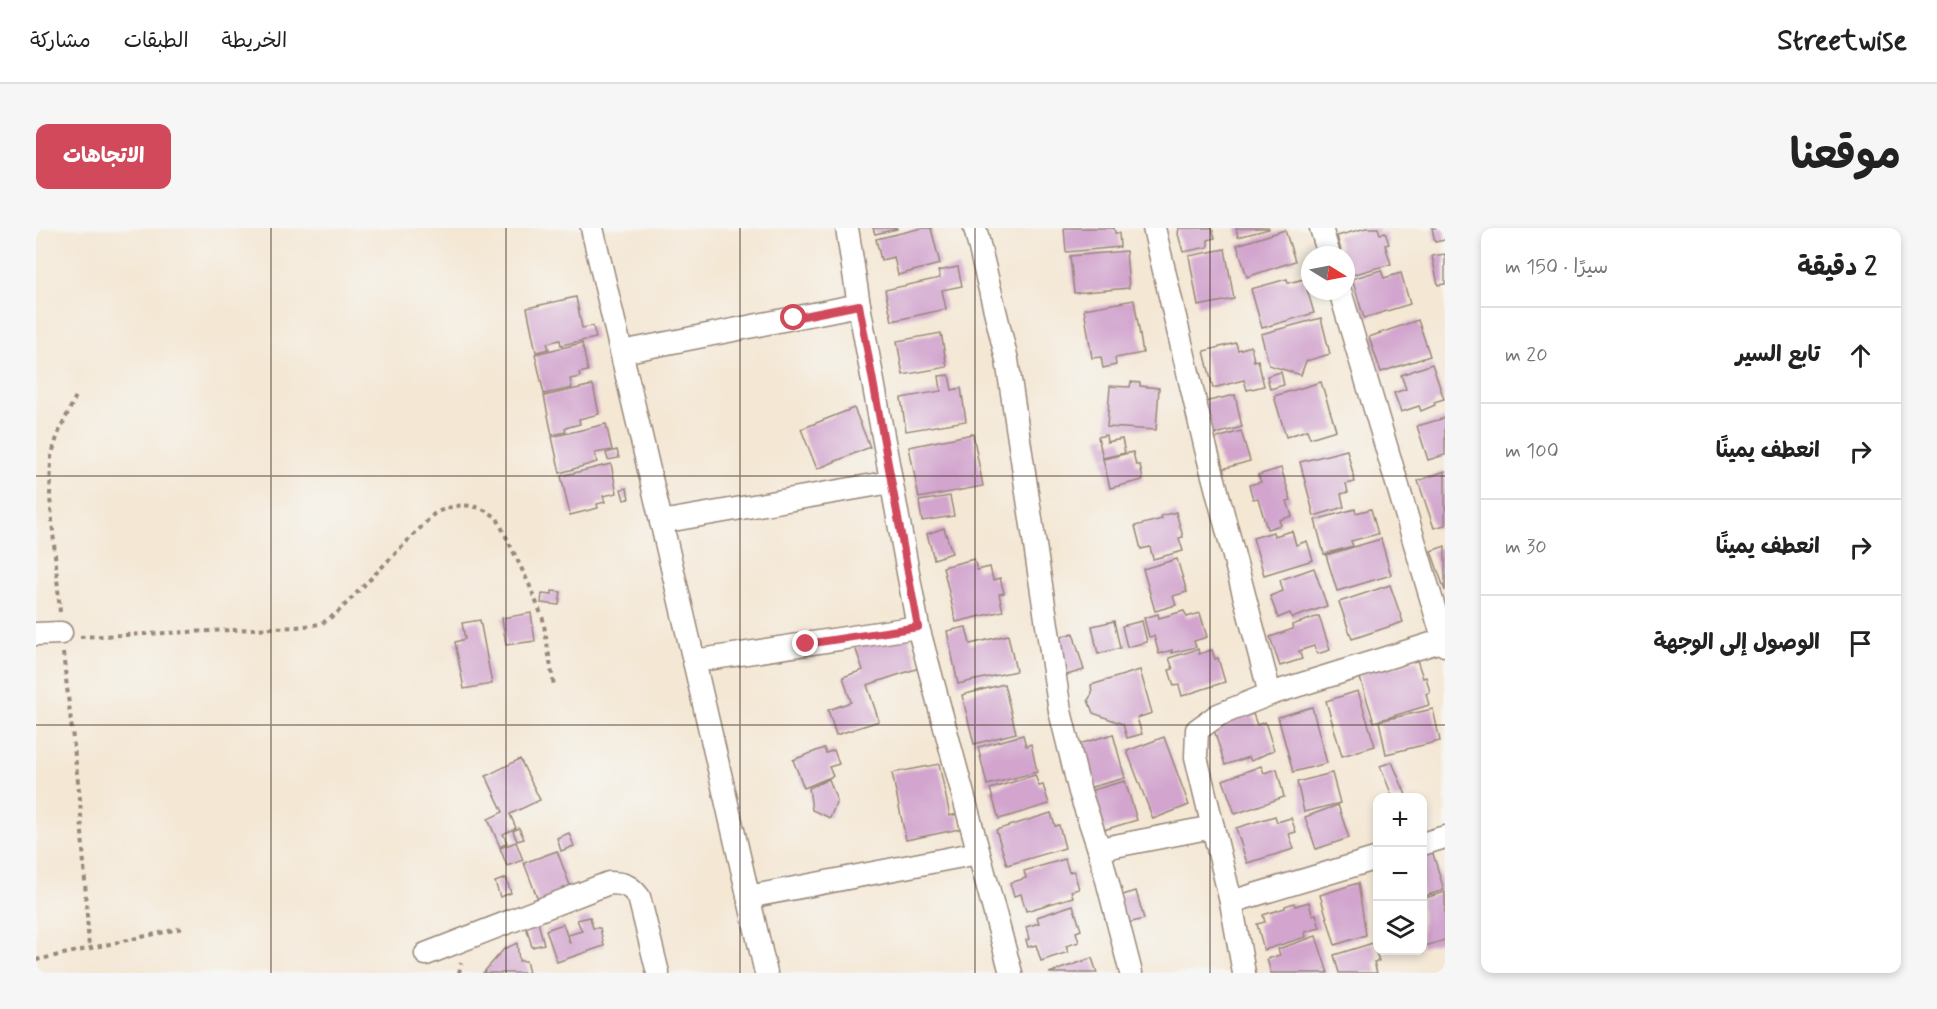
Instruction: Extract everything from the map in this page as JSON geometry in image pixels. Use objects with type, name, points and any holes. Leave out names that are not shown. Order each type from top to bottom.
[{"type":"street","points":[[592,228],[766,973]]},
{"type":"street","points":[[847,228],[918,627],[1011,973]]},
{"type":"street","points":[[975,228],[1007,360],[1060,711],[1080,792],[1099,849],[1131,973]]},
{"type":"street","points":[[1154,228],[1206,449],[1270,694]]},
{"type":"street","points":[[1321,228],[1326,246]]},
{"type":"street","points":[[1244,973],[1231,902],[1196,757],[1197,730],[1218,715],[1270,694],[1444,642],[1343,300]]},
{"type":"street","points":[[622,352],[859,305]]},
{"type":"street","points":[[661,522],[891,482]]},
{"type":"street","points":[[694,661],[918,627]]},
{"type":"street","points":[[36,634],[62,635]]},
{"type":"street","points":[[1099,849],[1213,827]]},
{"type":"street","points":[[1427,842],[1445,837]]},
{"type":"street","points":[[748,897],[978,853]]},
{"type":"street","points":[[1231,902],[1373,859]]},
{"type":"street","points":[[426,954],[609,883],[621,883],[632,888],[639,897],[658,973]]},
{"type":"path","points":[[76,396],[58,434],[51,458],[50,497],[80,799],[89,948]]},
{"type":"path","points":[[62,635],[296,627],[321,624],[337,613],[434,514],[448,506],[465,504],[488,511],[497,518],[530,584],[543,619],[554,686]]},
{"type":"path","points":[[36,960],[183,928]]},
{"type":"building","points":[[873,228],[897,228],[897,229],[875,234]]},
{"type":"building","points":[[931,228],[940,264],[898,275],[894,257],[881,260],[876,239]]},
{"type":"building","points":[[1064,228],[1114,228],[1115,233],[1119,233],[1120,247],[1066,252]]},
{"type":"building","points":[[1179,228],[1212,228],[1215,238],[1208,240],[1208,247],[1183,252],[1178,234]]},
{"type":"building","points":[[1236,228],[1269,228],[1269,229],[1238,237]]},
{"type":"building","points":[[1366,228],[1378,228],[1380,234],[1385,232],[1389,244],[1385,245],[1391,264],[1355,274],[1355,246],[1340,246],[1337,236]]},
{"type":"building","points":[[1432,228],[1445,228],[1445,240],[1435,242]]},
{"type":"building","points":[[1285,230],[1295,261],[1247,277],[1237,245]]},
{"type":"building","points":[[1225,249],[1234,299],[1198,306],[1189,256]]},
{"type":"building","points":[[1126,251],[1129,288],[1074,293],[1070,256]]},
{"type":"building","points":[[1445,254],[1445,284],[1438,285],[1432,256]]},
{"type":"building","points":[[958,267],[962,286],[942,290],[946,309],[892,321],[885,290],[940,278],[938,271]]},
{"type":"building","points":[[1381,270],[1384,278],[1401,273],[1410,304],[1364,318],[1355,289],[1355,278]]},
{"type":"building","points":[[1287,279],[1288,283],[1301,280],[1301,300],[1310,300],[1314,313],[1262,328],[1251,289]]},
{"type":"building","points":[[576,297],[582,328],[593,326],[596,338],[561,345],[560,340],[547,343],[549,349],[536,352],[527,308]]},
{"type":"building","points":[[1134,300],[1143,353],[1115,358],[1116,365],[1103,368],[1101,357],[1092,358],[1084,309]]},
{"type":"building","points":[[1321,318],[1330,354],[1306,361],[1301,375],[1269,365],[1261,334]]},
{"type":"building","points":[[1418,320],[1430,356],[1381,372],[1369,337]]},
{"type":"building","points":[[941,333],[947,367],[903,375],[897,341]]},
{"type":"building","points":[[582,343],[588,371],[579,373],[580,377],[570,379],[572,388],[544,394],[535,354]]},
{"type":"building","points":[[1236,343],[1238,350],[1251,346],[1254,361],[1258,360],[1264,386],[1247,390],[1244,380],[1213,388],[1204,351]]},
{"type":"building","points":[[1432,364],[1444,399],[1434,402],[1435,405],[1421,411],[1419,406],[1401,412],[1394,393],[1406,389],[1401,375]]},
{"type":"building","points":[[1281,372],[1284,385],[1270,389],[1267,376]]},
{"type":"building","points":[[949,375],[952,390],[961,388],[966,421],[906,431],[901,398],[941,391],[939,376]]},
{"type":"building","points":[[1131,382],[1140,383],[1140,386],[1159,388],[1156,430],[1107,427],[1110,386],[1130,387]]},
{"type":"building","points":[[1321,382],[1336,430],[1310,438],[1307,430],[1286,437],[1274,396]]},
{"type":"building","points":[[593,385],[599,414],[579,419],[580,424],[565,428],[566,432],[552,435],[544,396]]},
{"type":"building","points":[[1235,395],[1242,427],[1212,435],[1204,402]]},
{"type":"building","points":[[854,408],[870,447],[817,469],[801,429]]},
{"type":"building","points":[[1445,418],[1445,455],[1428,460],[1417,426]]},
{"type":"building","points":[[606,424],[612,450],[595,453],[597,462],[560,473],[552,437]]},
{"type":"building","points":[[1241,431],[1250,461],[1222,469],[1214,439]]},
{"type":"building","points":[[973,434],[983,486],[919,498],[909,447]]},
{"type":"building","points":[[1106,435],[1107,442],[1122,439],[1125,453],[1103,458],[1098,437]]},
{"type":"building","points":[[617,450],[619,458],[608,460],[606,453]]},
{"type":"building","points":[[1347,450],[1355,482],[1346,484],[1348,492],[1341,494],[1344,507],[1314,516],[1300,462]]},
{"type":"building","points":[[1133,452],[1136,465],[1140,465],[1143,480],[1110,488],[1103,459]]},
{"type":"building","points":[[611,464],[617,493],[603,496],[605,502],[597,504],[598,508],[570,515],[561,476]]},
{"type":"building","points":[[1281,468],[1291,500],[1287,501],[1292,516],[1279,520],[1281,525],[1267,529],[1258,498],[1253,499],[1249,485],[1261,482],[1258,475]]},
{"type":"building","points":[[1445,471],[1445,525],[1434,528],[1418,481]]},
{"type":"building","points":[[627,488],[629,499],[624,500],[621,489]]},
{"type":"building","points":[[950,496],[954,516],[922,521],[919,501]]},
{"type":"building","points":[[1355,509],[1356,513],[1371,509],[1378,534],[1351,541],[1353,546],[1324,554],[1315,520]]},
{"type":"building","points":[[1176,512],[1183,537],[1179,538],[1183,551],[1153,559],[1150,547],[1141,549],[1135,526],[1162,519],[1161,516]]},
{"type":"building","points":[[944,528],[952,553],[934,559],[927,534]]},
{"type":"building","points":[[1292,531],[1296,545],[1307,541],[1313,560],[1264,575],[1253,538],[1273,532],[1274,536]]},
{"type":"building","points":[[1381,539],[1391,575],[1337,591],[1326,555]]},
{"type":"building","points":[[1445,546],[1445,591],[1431,551]]},
{"type":"building","points":[[974,559],[977,570],[990,567],[993,580],[1000,578],[1004,593],[999,594],[1003,611],[956,622],[943,567]]},
{"type":"building","points":[[1177,559],[1187,592],[1173,596],[1176,605],[1155,611],[1143,569]]},
{"type":"building","points":[[1314,568],[1327,606],[1292,618],[1290,613],[1278,618],[1270,596],[1283,591],[1280,580]]},
{"type":"building","points":[[1390,585],[1403,622],[1352,639],[1339,602]]},
{"type":"building","points":[[552,591],[561,592],[559,605],[541,603],[542,594],[552,595]]},
{"type":"building","points":[[1184,611],[1187,617],[1200,613],[1207,637],[1194,641],[1196,647],[1159,654],[1154,636],[1149,637],[1144,618],[1158,614],[1159,618]]},
{"type":"building","points":[[531,613],[535,641],[506,645],[502,618]]},
{"type":"building","points":[[1319,616],[1330,650],[1317,654],[1314,646],[1299,651],[1302,659],[1280,666],[1270,637],[1293,629],[1292,625]]},
{"type":"building","points":[[480,620],[492,684],[464,689],[455,642],[465,639],[462,623]]},
{"type":"building","points":[[1114,621],[1120,648],[1098,654],[1092,626]]},
{"type":"building","points":[[1142,621],[1147,642],[1127,647],[1122,626]]},
{"type":"building","points":[[966,627],[970,644],[1008,635],[1016,671],[958,684],[947,631]]},
{"type":"building","points":[[906,630],[919,668],[867,685],[879,721],[836,735],[828,710],[851,702],[843,677],[863,670],[855,647]]},
{"type":"building","points":[[1073,633],[1084,670],[1063,676],[1051,640]]},
{"type":"building","points":[[1198,649],[1199,654],[1212,650],[1215,659],[1218,658],[1225,682],[1182,696],[1179,685],[1174,686],[1169,670],[1173,669],[1169,658]]},
{"type":"building","points":[[1417,660],[1423,678],[1426,677],[1430,692],[1426,694],[1429,705],[1374,722],[1359,675],[1390,662],[1392,668]]},
{"type":"building","points":[[1140,670],[1152,713],[1137,718],[1142,734],[1127,738],[1123,724],[1093,713],[1088,700],[1092,694],[1091,685]]},
{"type":"building","points":[[1004,684],[1016,733],[974,744],[962,695]]},
{"type":"building","points":[[1358,691],[1375,746],[1342,756],[1326,701]]},
{"type":"building","points":[[1312,707],[1327,763],[1293,772],[1278,717]]},
{"type":"building","points":[[1433,709],[1440,741],[1386,754],[1379,721]]},
{"type":"building","points":[[1253,714],[1257,725],[1265,722],[1274,750],[1251,761],[1249,757],[1225,765],[1213,727]]},
{"type":"building","points":[[1113,734],[1125,778],[1088,788],[1076,745]]},
{"type":"building","points":[[1023,735],[1026,746],[1031,744],[1037,772],[987,785],[978,747]]},
{"type":"building","points":[[1164,737],[1189,805],[1153,819],[1127,751]]},
{"type":"building","points":[[824,748],[826,753],[834,750],[839,764],[829,767],[833,776],[804,788],[793,760]]},
{"type":"building","points":[[520,759],[540,800],[510,814],[516,828],[503,834],[507,843],[500,847],[488,819],[503,812],[486,776]]},
{"type":"building","points":[[1392,762],[1405,793],[1391,793],[1380,766]]},
{"type":"building","points":[[939,764],[950,816],[957,814],[960,829],[906,840],[892,773]]},
{"type":"building","points":[[1261,766],[1264,773],[1277,769],[1284,797],[1235,814],[1223,780]]},
{"type":"building","points":[[1332,773],[1340,803],[1304,812],[1297,782]]},
{"type":"building","points":[[1035,775],[1039,786],[1043,785],[1049,804],[999,819],[990,789]]},
{"type":"building","points":[[829,779],[837,801],[830,818],[812,810],[809,788]]},
{"type":"building","points":[[1125,781],[1137,820],[1100,831],[1089,791]]},
{"type":"building","points":[[1338,805],[1349,838],[1316,849],[1305,817]]},
{"type":"building","points":[[1051,813],[1055,826],[1059,825],[1065,848],[1007,865],[996,830]]},
{"type":"building","points":[[1275,816],[1277,822],[1291,818],[1296,832],[1289,834],[1294,849],[1247,863],[1236,828]]},
{"type":"building","points":[[519,828],[524,839],[517,841],[513,831]]},
{"type":"building","points":[[569,833],[574,846],[561,851],[557,838]]},
{"type":"building","points":[[516,842],[523,860],[507,866],[500,848]]},
{"type":"building","points":[[1431,847],[1444,890],[1427,895],[1427,848]]},
{"type":"building","points":[[557,851],[571,888],[540,905],[524,863]]},
{"type":"building","points":[[1065,859],[1069,872],[1074,871],[1079,889],[1071,891],[1073,897],[1026,911],[1021,894],[1014,896],[1010,883],[1026,878],[1024,871]]},
{"type":"building","points":[[506,878],[511,893],[500,897],[495,882]]},
{"type":"building","points":[[1358,883],[1366,935],[1335,945],[1320,895]]},
{"type":"building","points":[[1136,891],[1144,919],[1120,925],[1113,898]]},
{"type":"building","points":[[1445,892],[1445,940],[1427,945],[1427,901],[1427,897]]},
{"type":"building","points":[[1309,902],[1312,915],[1316,914],[1320,928],[1305,932],[1306,937],[1264,950],[1257,924],[1265,922],[1263,915],[1294,903],[1295,906]]},
{"type":"building","points":[[1073,905],[1081,930],[1076,932],[1079,942],[1066,946],[1068,952],[1041,961],[1036,945],[1028,947],[1026,927],[1039,923],[1037,917]]},
{"type":"building","points":[[590,917],[593,928],[600,928],[604,946],[557,962],[546,930],[563,924],[570,944],[568,935],[582,931],[577,920]]},
{"type":"building","points":[[538,922],[544,944],[532,947],[526,926]]},
{"type":"building","points":[[1316,936],[1328,973],[1271,973],[1267,959],[1280,955],[1278,949]]},
{"type":"building","points":[[517,943],[519,961],[526,961],[529,973],[483,973],[504,949]]},
{"type":"building","points":[[1373,943],[1373,955],[1377,955],[1379,961],[1374,962],[1377,973],[1339,973],[1334,955]]},
{"type":"building","points":[[1092,958],[1097,973],[1049,973]]},
{"type":"route","points":[[794,318],[859,305],[918,627],[806,644]]}]
